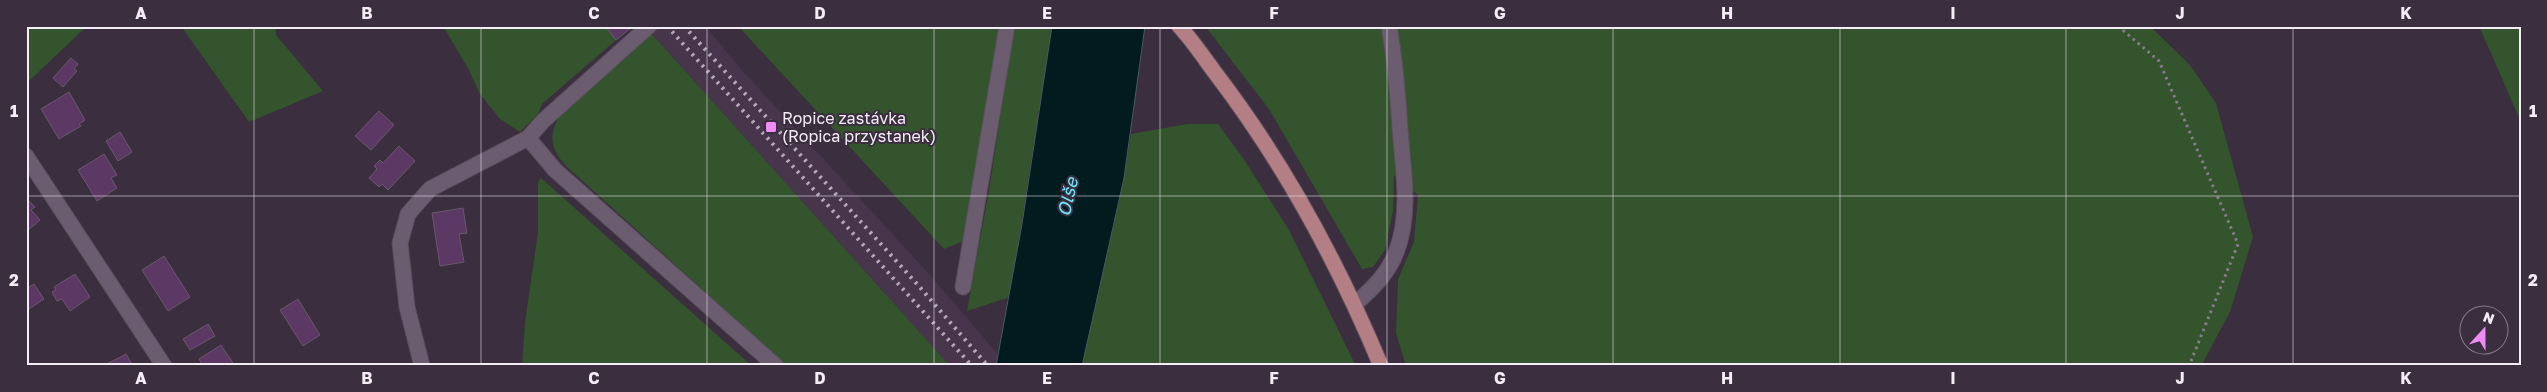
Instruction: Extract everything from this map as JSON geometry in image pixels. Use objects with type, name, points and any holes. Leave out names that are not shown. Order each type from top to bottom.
[{"type":"main road","points":[[1180,28],[1234,98],[1264,142],[1355,304],[1381,366]]},
{"type":"street","points":[[422,366],[407,307],[400,243],[408,214],[430,189],[528,138],[543,121],[649,26]]},
{"type":"street","points":[[963,287],[1008,26]]},
{"type":"street","points":[[1355,304],[1372,289],[1389,268],[1400,240],[1406,201],[1395,56],[1390,26]]},
{"type":"street","points":[[528,138],[555,170],[776,366]]},
{"type":"street","points":[[26,156],[164,366]]},
{"type":"path","points":[[2118,26],[2159,62],[2238,244],[2189,366]]},
{"type":"shaded area","points":[[645,26],[705,26],[741,69],[929,274],[1008,366],[950,366]]},
{"type":"green space","points":[[26,26],[87,26],[26,84]]},
{"type":"green space","points":[[181,26],[275,26],[276,35],[323,91],[249,122]]},
{"type":"green space","points":[[443,26],[605,26],[616,40],[542,104],[538,114],[520,132],[500,119],[480,94],[469,70]]},
{"type":"green space","points":[[738,26],[1000,26],[964,241],[944,249]]},
{"type":"green space","points":[[1014,26],[1052,26],[1010,297],[967,311],[989,191]]},
{"type":"green space","points":[[1205,26],[2150,26],[2190,65],[2216,103],[2253,237],[2230,312],[2201,366],[1406,366],[1396,333],[1398,279],[1414,242],[1418,195],[1394,175],[1393,211],[1385,250],[1373,267],[1362,269],[1269,109]]},
{"type":"green space","points":[[2479,26],[2521,26],[2521,122]]},
{"type":"green space","points":[[652,34],[950,366],[787,366],[565,165],[554,148],[552,136],[559,117]]},
{"type":"green space","points":[[1187,124],[1218,124],[1243,158],[1289,230],[1356,366],[1082,366],[1124,178],[1131,134]]},
{"type":"green space","points":[[541,178],[752,366],[522,366],[525,322],[538,232],[538,182]]},
{"type":"water","name":"Olše","points":[[1052,26],[1145,26],[1124,178],[1082,366],[996,366],[1022,224]]},
{"type":"building","points":[[605,26],[630,26],[631,28],[616,40]]},
{"type":"building","points":[[71,58],[78,64],[74,69],[77,71],[63,87],[53,78]]},
{"type":"building","points":[[69,92],[85,120],[79,124],[81,126],[59,139],[41,109]]},
{"type":"building","points":[[379,111],[394,125],[371,150],[355,136]]},
{"type":"building","points":[[120,132],[132,152],[118,161],[106,141]]},
{"type":"building","points":[[399,146],[415,161],[388,190],[382,184],[379,187],[369,178],[377,169],[374,166],[380,160],[383,163]]},
{"type":"building","points":[[104,154],[117,175],[111,178],[117,188],[97,201],[78,170]]},
{"type":"building","points":[[29,201],[35,207],[31,210],[40,220],[26,232],[26,203]]},
{"type":"building","points":[[463,208],[467,233],[459,234],[464,262],[440,266],[432,213]]},
{"type":"building","points":[[164,256],[190,297],[168,311],[142,270]]},
{"type":"building","points":[[75,274],[90,297],[70,311],[62,299],[57,301],[52,292],[56,290],[54,287]]},
{"type":"building","points":[[34,284],[44,299],[26,311],[26,289]]},
{"type":"building","points":[[298,299],[320,335],[303,346],[280,310]]},
{"type":"building","points":[[208,324],[215,336],[190,350],[183,339]]},
{"type":"building","points":[[221,345],[235,366],[203,366],[199,359]]},
{"type":"building","points":[[126,354],[133,366],[103,366]]},
{"type":"railway","points":[[667,26],[972,366]]},
{"type":"railway","points":[[684,26],[917,284],[988,366]]},
{"type":"place","name":"Ropice zastávka (Ropica przystanek)","points":[[771,127]]}]
